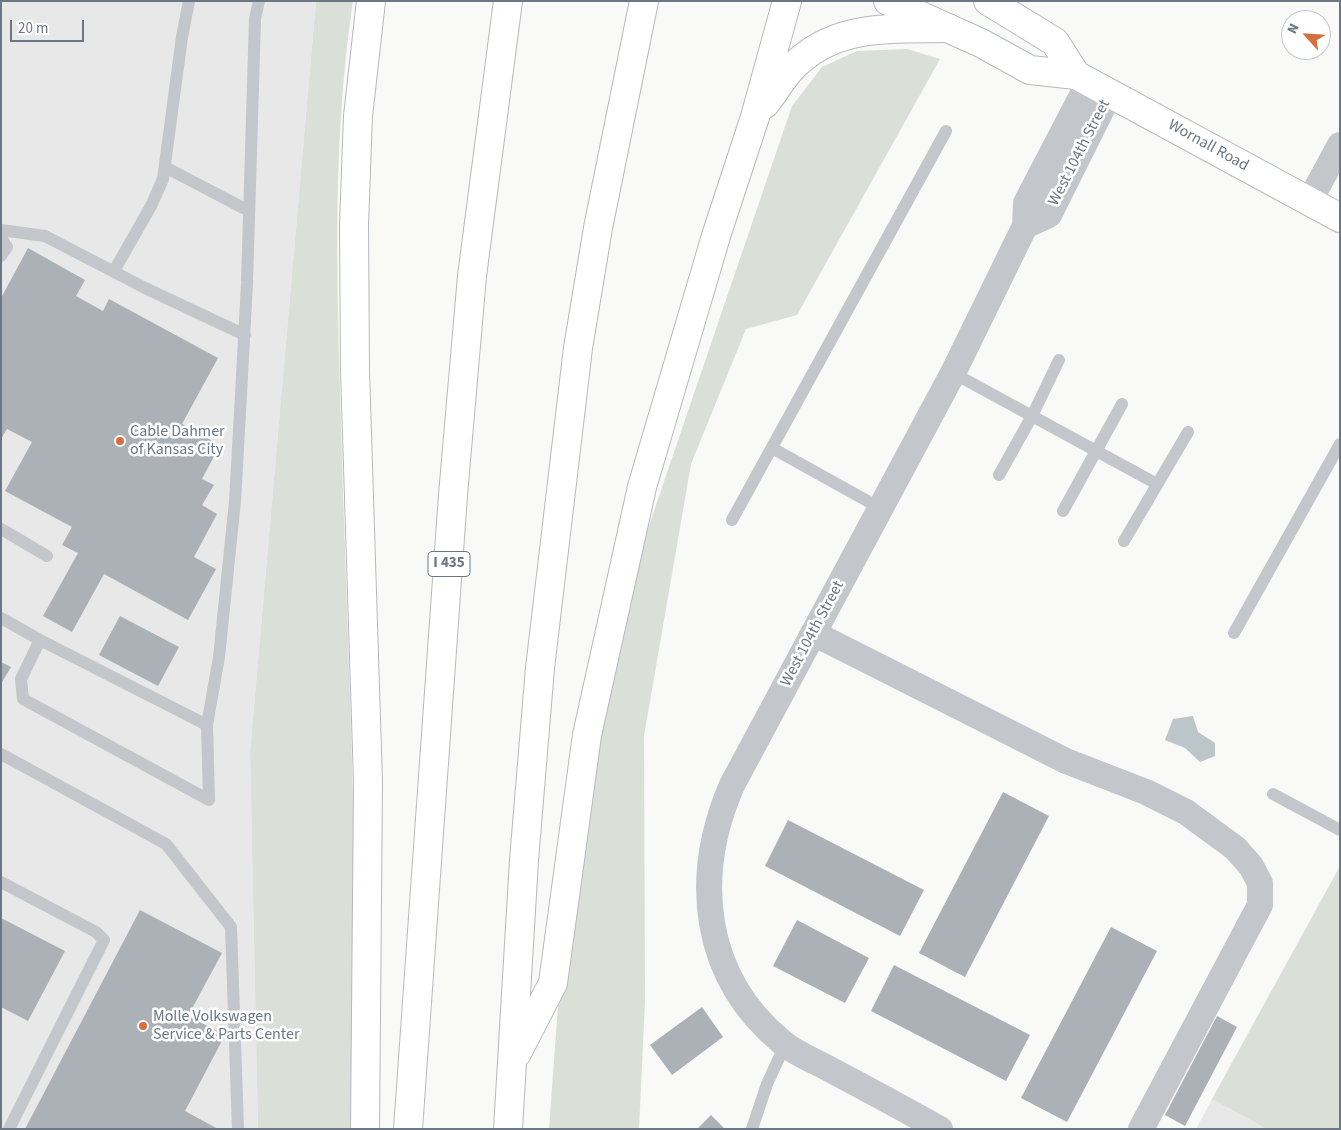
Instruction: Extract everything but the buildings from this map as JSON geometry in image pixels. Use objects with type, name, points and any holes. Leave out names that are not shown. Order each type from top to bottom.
[{"type":"main road","points":[[365,1129],[368,782],[355,371],[354,224],[358,116],[371,1]]},
{"type":"main road","name":"I 435","points":[[408,1129],[453,504],[472,276],[508,1]]},
{"type":"main road","points":[[508,1129],[524,860],[540,668],[578,348],[598,228],[644,1]]},
{"type":"main road","points":[[512,1064],[552,983],[588,735],[642,488],[716,236],[755,117],[786,1]]},
{"type":"main road","name":"Wornall Road","points":[[888,1],[948,28],[1030,70],[1092,83],[1340,218]]},
{"type":"main road","name":"Wornall Road","points":[[988,1],[1055,42],[1092,83]]},
{"type":"main road","points":[[755,117],[791,69],[819,47],[846,34],[876,29],[948,28]]},
{"type":"street","name":"West 104th Street","points":[[940,1129],[785,1045],[748,1008],[734,987],[718,954],[710,915],[709,873],[714,836],[732,785],[953,373],[1025,226],[1049,215],[1092,83]]},
{"type":"street","points":[[1309,202],[1340,145]]},
{"type":"street","points":[[813,633],[1066,761],[1146,792],[1186,812],[1235,848],[1251,866],[1260,883],[1260,905],[1141,1129]]},
{"type":"lane","points":[[114,271],[152,206],[163,179],[182,37],[189,1]]},
{"type":"lane","points":[[40,640],[21,679],[23,699],[209,800],[207,725],[219,656],[235,501],[247,283],[255,20],[259,1]]},
{"type":"lane","points":[[732,520],[946,131]]},
{"type":"lane","points":[[165,167],[249,211]]},
{"type":"lane","points":[[1,230],[45,236],[244,336]]},
{"type":"lane","points":[[1,238],[7,247],[1,256]]},
{"type":"lane","points":[[1000,475],[1032,416],[1059,360]]},
{"type":"lane","points":[[953,373],[1157,484]]},
{"type":"lane","points":[[1063,511],[1122,404]]},
{"type":"lane","points":[[1124,541],[1188,432]]},
{"type":"lane","points":[[1234,633],[1340,444]]},
{"type":"lane","points":[[772,448],[880,508]]},
{"type":"lane","points":[[1,529],[47,556]]},
{"type":"lane","points":[[1,618],[40,640],[207,725]]},
{"type":"lane","points":[[1,754],[166,844],[231,927],[238,1129]]},
{"type":"lane","points":[[1274,794],[1340,830]]},
{"type":"lane","points":[[1,882],[96,932],[104,940],[9,1129]]},
{"type":"lane","points":[[752,1129],[767,1084],[785,1045]]},
{"type":"shaded area","points":[[1,1],[316,1],[250,752],[258,1129],[1,1129]]},
{"type":"shaded area","points":[[316,1],[353,1],[341,115],[337,230],[355,878],[354,1129],[258,1129],[250,752]]},
{"type":"shaded area","points":[[907,49],[940,59],[797,315],[746,329],[691,464],[644,736],[645,1001],[639,1129],[549,1129],[570,842],[626,593],[792,106],[822,67],[857,51]]},
{"type":"shaded area","points":[[1193,716],[1198,732],[1215,743],[1215,756],[1200,762],[1185,748],[1165,740],[1173,719]]},
{"type":"shaded area","points":[[1340,866],[1340,1129],[1267,1129],[1212,1099]]},
{"type":"shaded area","points":[[1212,1099],[1267,1129],[1196,1129]]},
{"type":"place","name":"Cable Dahmer of Kansas City","points":[[120,441]]},
{"type":"place","name":"Molle Volkswagen Service & Parts Center","points":[[143,1026]]}]
